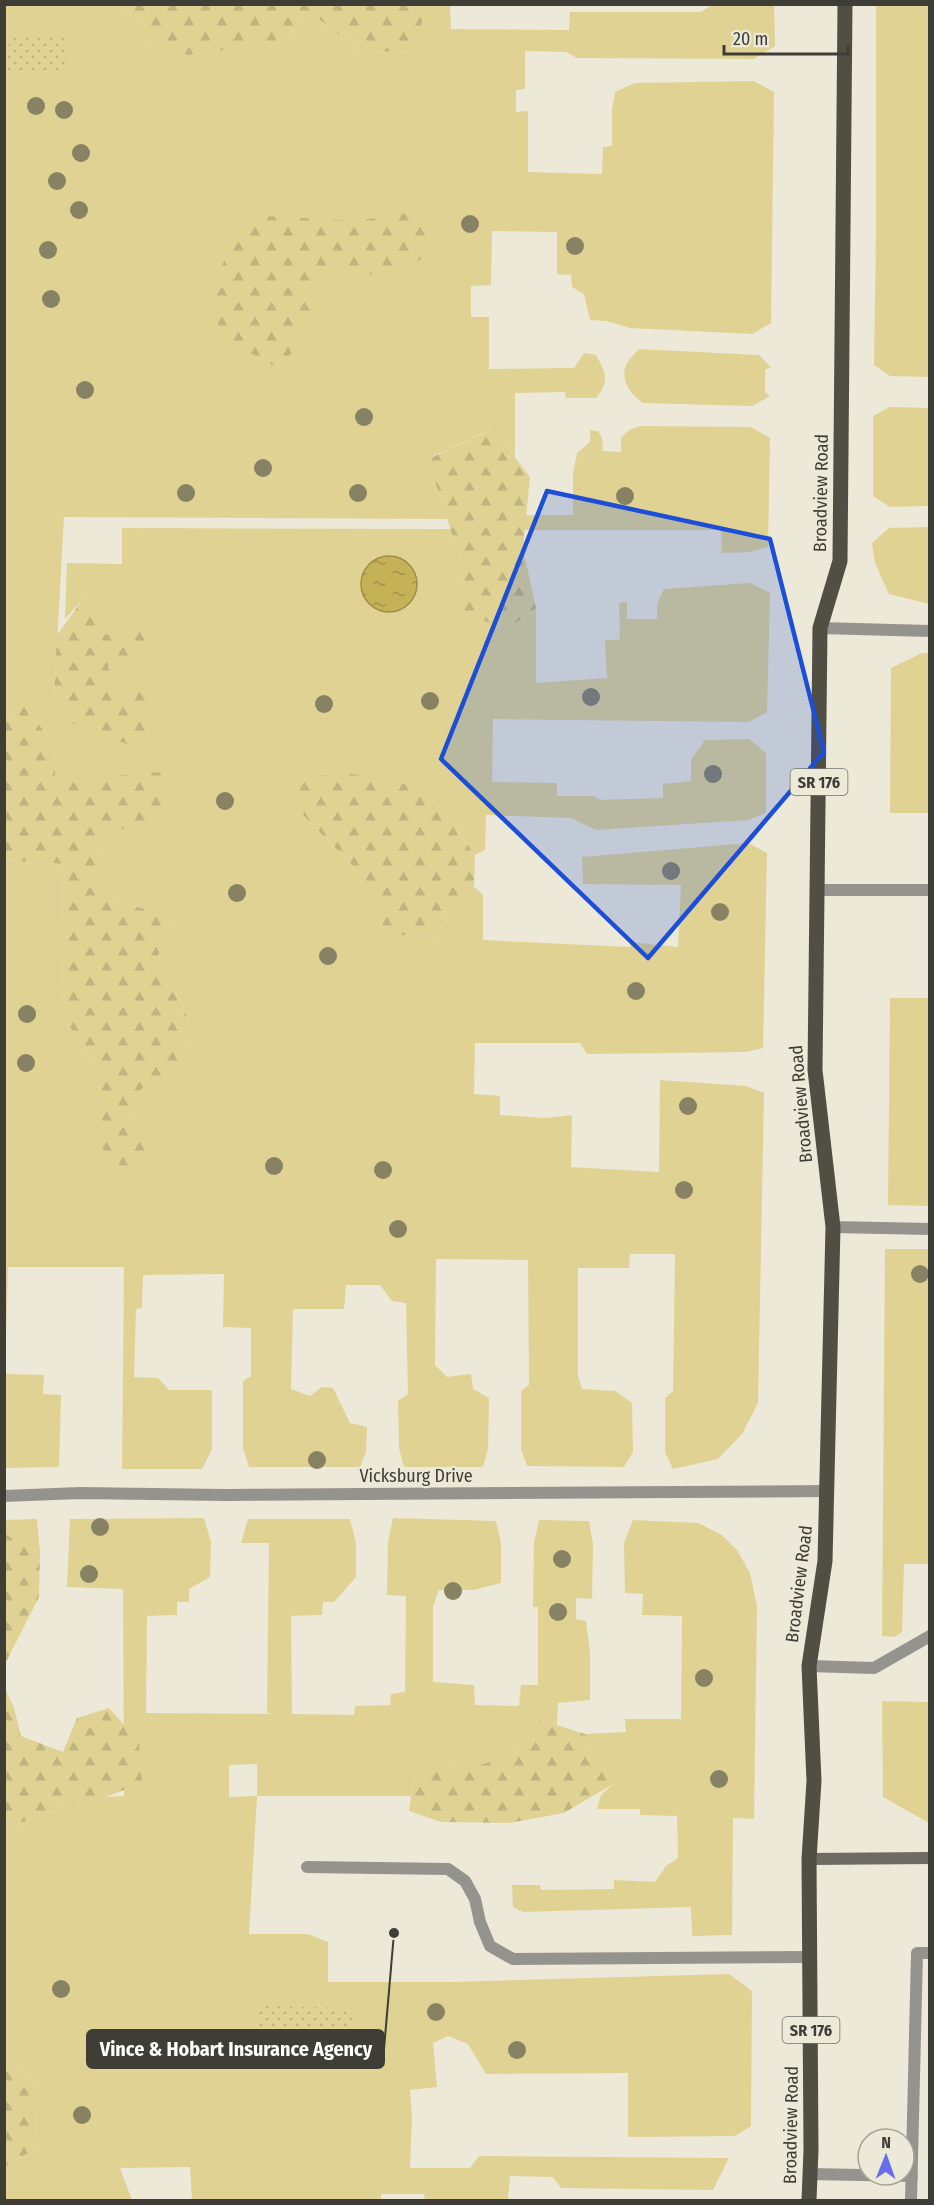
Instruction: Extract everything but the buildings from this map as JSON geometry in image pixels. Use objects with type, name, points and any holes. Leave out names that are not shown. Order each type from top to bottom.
[{"type":"main road","name":"Broadview Road","points":[[809,2200],[811,1957],[809,1859],[814,1781],[809,1666],[825,1561],[833,1227],[814,1070],[820,628],[840,561],[845,4]]},
{"type":"street","points":[[820,628],[930,631]]},
{"type":"street","points":[[817,890],[930,890]]},
{"type":"street","points":[[833,1227],[930,1229]]},
{"type":"street","name":"Vicksburg Drive","points":[[4,1496],[71,1493],[236,1495],[828,1491]]},
{"type":"street","points":[[809,1666],[874,1668],[930,1636]]},
{"type":"street","points":[[809,1859],[930,1858]]},
{"type":"street","points":[[307,1868],[448,1869],[465,1881],[475,1899],[480,1922],[490,1946],[513,1959],[811,1957]]},
{"type":"street","points":[[913,2127],[917,1953],[930,1953]]},
{"type":"street","points":[[810,2174],[856,2175]]},
{"type":"highlighted area","points":[[547,491],[770,539],[824,752],[648,958],[441,759]]},
{"type":"green space","points":[[5,5],[125,5],[148,42],[275,42],[315,16],[359,51],[412,52],[427,5],[450,5],[451,29],[569,30],[570,12],[701,12],[712,5],[774,5],[775,46],[754,59],[577,58],[566,52],[525,51],[525,89],[516,90],[516,112],[528,111],[528,172],[602,174],[603,147],[612,146],[612,110],[615,92],[635,83],[754,81],[774,92],[771,323],[752,334],[630,328],[607,321],[590,320],[584,294],[572,287],[571,275],[557,274],[557,232],[492,231],[491,285],[471,286],[471,317],[489,317],[489,369],[574,368],[584,353],[596,355],[602,367],[605,382],[596,398],[566,398],[565,392],[515,393],[515,457],[492,429],[429,458],[447,519],[64,517],[54,699],[112,684],[99,630],[83,599],[65,619],[67,563],[122,564],[122,528],[451,529],[459,556],[465,610],[505,631],[536,608],[536,683],[607,678],[605,640],[620,640],[619,603],[627,602],[627,619],[657,619],[657,604],[664,589],[750,583],[770,593],[767,712],[749,722],[493,719],[492,782],[557,783],[557,796],[594,796],[600,800],[663,798],[663,784],[691,781],[691,760],[705,740],[749,739],[766,753],[766,813],[748,820],[596,830],[571,818],[486,815],[485,850],[475,855],[425,788],[304,816],[353,866],[387,934],[432,937],[474,887],[483,895],[483,940],[630,947],[630,942],[678,947],[681,885],[583,884],[582,857],[748,843],[767,853],[763,1048],[746,1052],[587,1054],[580,1043],[475,1043],[474,1094],[500,1096],[500,1115],[546,1118],[572,1115],[571,1167],[659,1172],[660,1080],[746,1086],[764,1093],[758,1403],[742,1434],[718,1459],[673,1469],[665,1452],[665,1398],[673,1391],[675,1254],[630,1254],[629,1268],[578,1268],[578,1376],[582,1389],[615,1391],[632,1403],[633,1452],[624,1467],[527,1466],[521,1449],[521,1391],[529,1385],[528,1260],[436,1259],[435,1365],[447,1377],[471,1374],[473,1389],[489,1398],[488,1449],[483,1467],[404,1467],[399,1448],[398,1401],[408,1394],[406,1303],[392,1301],[380,1285],[346,1285],[344,1309],[293,1309],[291,1389],[310,1396],[322,1387],[333,1388],[350,1423],[367,1427],[366,1452],[360,1467],[249,1467],[243,1448],[243,1381],[251,1376],[251,1328],[223,1327],[224,1274],[143,1275],[142,1308],[136,1309],[134,1377],[158,1378],[169,1390],[212,1390],[212,1449],[202,1469],[122,1469],[124,1267],[8,1267],[5,1374],[44,1375],[43,1394],[61,1395],[59,1467],[5,1468],[4,860],[63,864],[61,1016],[95,1059],[95,1120],[125,1126],[140,1089],[180,1068],[188,1018],[158,955],[182,917],[119,903],[94,877],[105,831],[56,780],[52,742],[25,706],[5,714]]},
{"type":"green space","points":[[125,5],[427,5],[413,52],[359,51],[315,16],[275,42],[188,55],[148,42]]},
{"type":"green space","points":[[876,5],[929,5],[929,377],[890,376],[874,365]]},
{"type":"green space","points":[[9,36],[68,37],[67,74],[8,73]]},
{"type":"green space","points":[[429,210],[429,254],[394,276],[318,271],[311,321],[281,370],[219,335],[214,279],[250,215],[356,221]]},
{"type":"green space","points":[[639,349],[759,355],[771,367],[765,370],[765,392],[770,396],[752,406],[643,403],[631,392],[624,377],[627,363]]},
{"type":"green space","points":[[890,407],[929,408],[929,506],[890,507],[873,496],[873,416]]},
{"type":"green space","points":[[640,426],[751,427],[770,438],[768,547],[750,552],[722,553],[721,530],[522,530],[522,515],[573,515],[573,473],[577,453],[590,442],[590,430],[598,431],[602,438],[603,451],[621,452],[621,438],[629,430]]},
{"type":"green space","points":[[493,429],[530,477],[523,549],[536,608],[505,631],[464,610],[459,556],[428,459]]},
{"type":"green space","points":[[929,527],[929,604],[889,594],[875,563],[872,543],[889,528]]},
{"type":"green space","points":[[83,599],[94,615],[101,635],[145,631],[149,645],[140,661],[108,665],[112,684],[143,690],[153,730],[140,749],[66,721],[54,699],[57,635]]},
{"type":"green space","points":[[922,653],[930,653],[929,813],[890,813],[891,668]]},
{"type":"green space","points":[[25,706],[52,742],[56,780],[163,772],[167,825],[105,831],[95,876],[119,903],[182,917],[158,955],[188,1018],[180,1069],[141,1089],[125,1126],[154,1145],[131,1171],[105,1157],[95,1120],[95,1059],[61,1016],[63,864],[5,860],[5,714]]},
{"type":"green space","points":[[353,774],[425,788],[475,855],[474,887],[432,937],[387,934],[353,866],[304,816],[288,777]]},
{"type":"green space","points":[[890,998],[929,998],[929,1206],[888,1205]]},
{"type":"green space","points":[[885,1249],[930,1249],[929,1564],[904,1564],[902,1632],[894,1637],[882,1636]]},
{"type":"green space","points":[[204,1518],[211,1542],[210,1577],[189,1589],[189,1602],[177,1602],[177,1615],[147,1616],[146,1713],[279,1714],[267,1713],[269,1543],[241,1543],[248,1519],[350,1519],[356,1543],[356,1577],[334,1602],[323,1602],[322,1615],[291,1616],[292,1714],[354,1715],[355,1706],[390,1705],[391,1694],[405,1692],[406,1596],[387,1595],[388,1543],[393,1518],[496,1521],[501,1543],[501,1583],[474,1590],[439,1590],[433,1606],[433,1682],[474,1685],[475,1705],[519,1706],[521,1685],[538,1685],[538,1607],[533,1607],[534,1543],[539,1520],[589,1521],[593,1544],[592,1599],[576,1598],[576,1619],[586,1621],[590,1652],[590,1700],[558,1703],[557,1725],[538,1719],[521,1751],[483,1764],[415,1768],[411,1796],[257,1796],[249,1934],[308,1934],[328,1942],[328,1982],[451,1982],[729,1974],[752,1991],[751,2126],[735,2136],[628,2137],[628,2073],[486,2074],[468,2044],[448,2036],[433,2043],[437,2087],[410,2090],[412,2116],[410,2168],[470,2168],[479,2156],[729,2158],[713,2190],[561,2188],[553,2177],[510,2176],[508,2200],[425,2200],[424,2194],[381,2194],[381,2200],[192,2200],[190,2167],[120,2168],[132,2200],[5,2200],[5,2166],[36,2149],[37,2092],[14,2068],[5,2069],[4,1819],[12,1826],[77,1802],[124,1796],[123,1589],[67,1587],[70,1519]],"holes":[[[257,1764],[257,1796],[229,1797],[229,1765]]]},
{"type":"green space","points":[[37,1519],[40,1553],[5,1534],[4,1520]]},
{"type":"green space","points":[[633,1520],[698,1523],[722,1535],[737,1550],[750,1573],[757,1606],[754,1819],[733,1818],[732,1935],[692,1936],[691,1907],[523,1912],[513,1907],[512,1885],[540,1885],[541,1890],[614,1889],[614,1880],[655,1882],[666,1866],[678,1858],[677,1816],[640,1815],[640,1809],[597,1809],[601,1795],[613,1784],[585,1734],[626,1732],[625,1719],[681,1719],[682,1616],[642,1615],[643,1594],[625,1593],[624,1543]]},
{"type":"green space","points":[[5,1534],[40,1553],[39,1597],[5,1664]]},
{"type":"green space","points":[[4,1686],[14,1708],[21,1736],[63,1752],[77,1718],[109,1708],[139,1741],[142,1783],[106,1797],[77,1802],[12,1826],[5,1819]]},
{"type":"green space","points":[[882,1701],[929,1702],[929,1823],[883,1797]]},
{"type":"green space","points":[[538,1719],[585,1734],[613,1784],[564,1813],[509,1823],[441,1822],[409,1811],[415,1768],[483,1764],[521,1751]]},
{"type":"green space","points":[[259,2006],[355,2008],[354,2033],[259,2031]]},
{"type":"green space","points":[[14,2068],[37,2092],[36,2149],[5,2166],[5,2069]]},
{"type":"water","points":[[384,556],[394,556],[409,564],[415,573],[417,584],[415,595],[409,604],[394,612],[384,612],[373,607],[366,600],[361,589],[361,579],[366,568],[373,561]]},
{"type":"place","name":"Vince & Hobart Insurance Agency","points":[[394,1933]]}]
